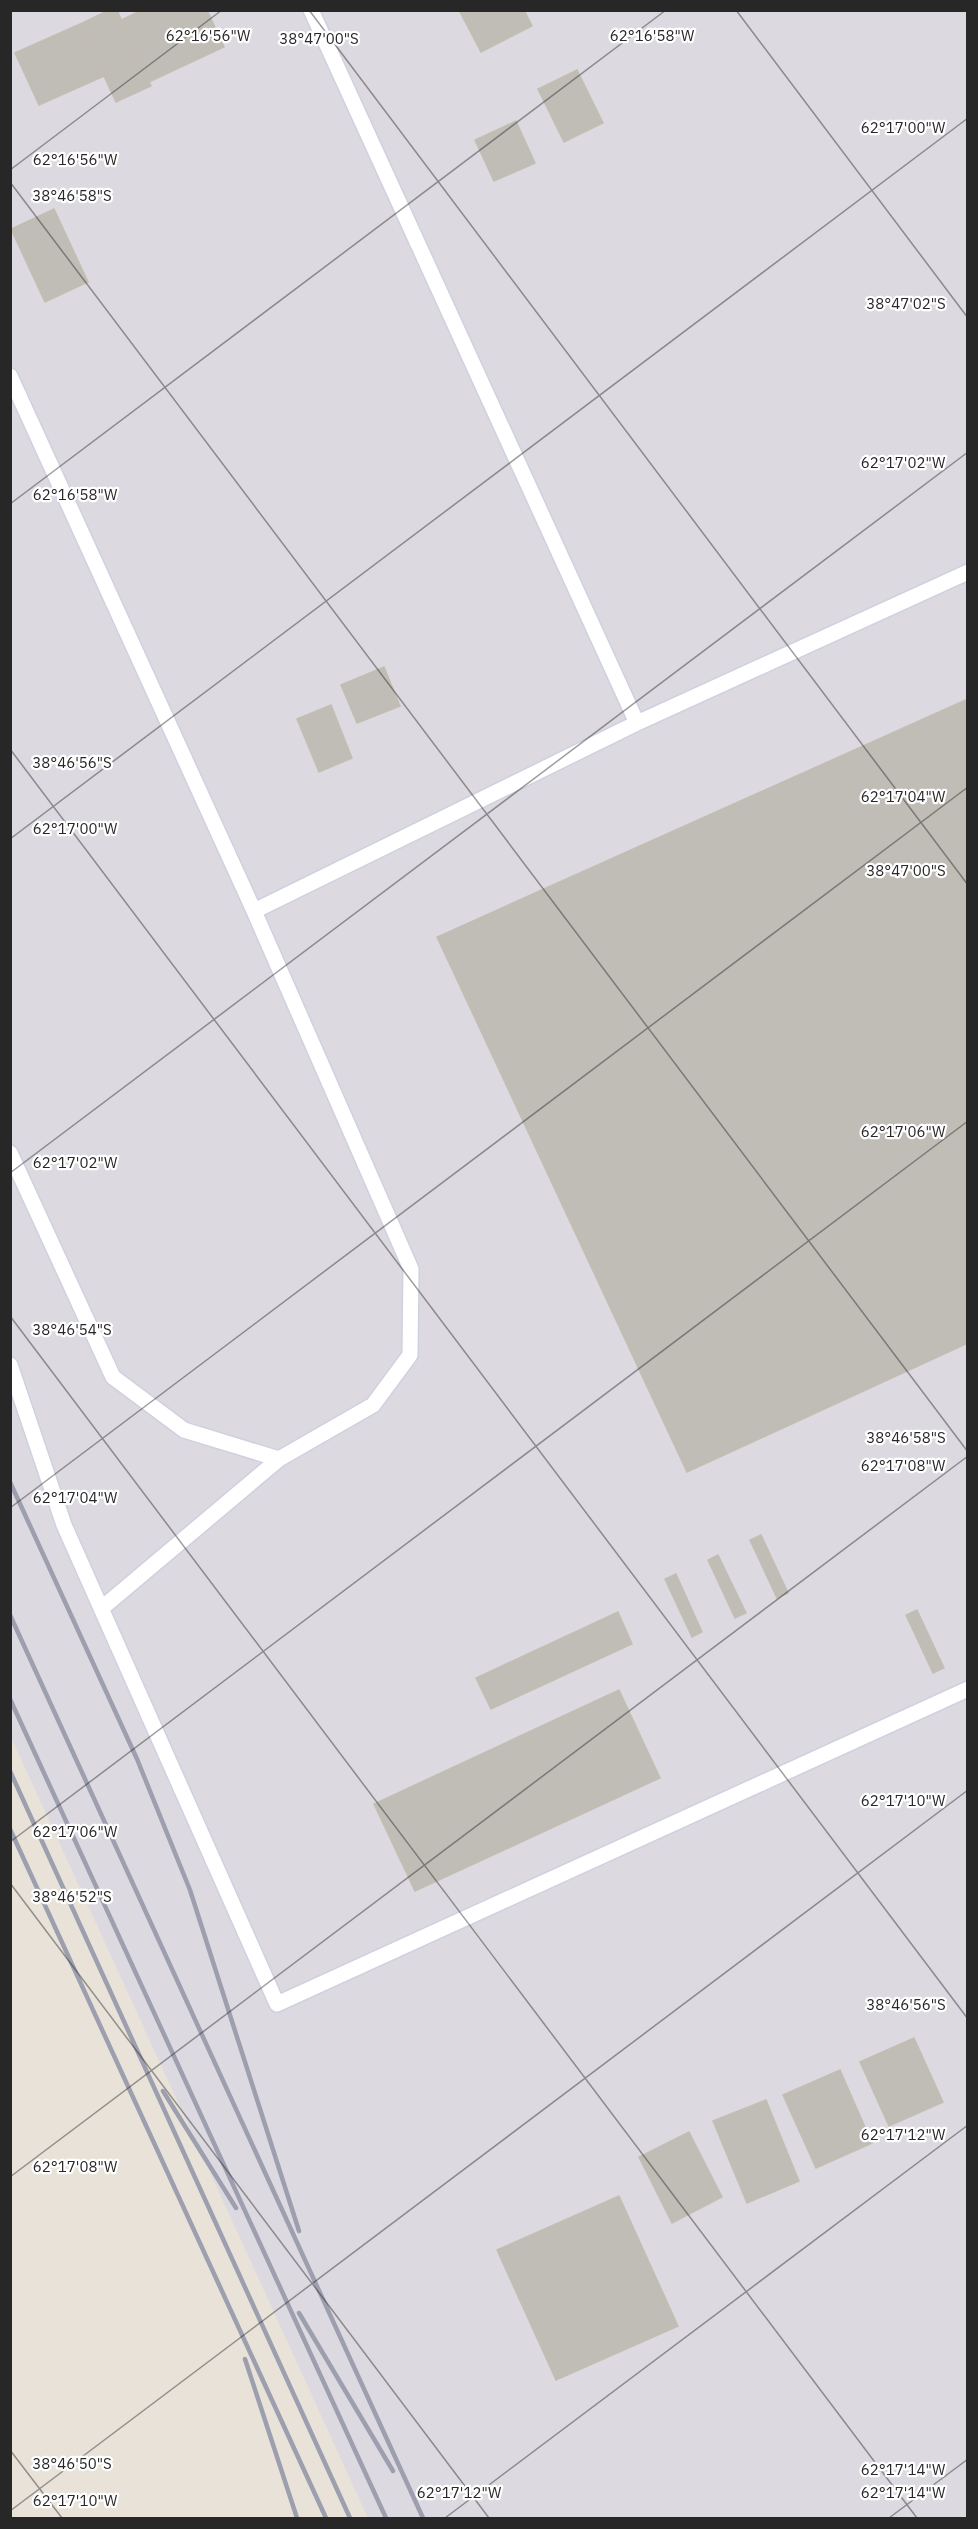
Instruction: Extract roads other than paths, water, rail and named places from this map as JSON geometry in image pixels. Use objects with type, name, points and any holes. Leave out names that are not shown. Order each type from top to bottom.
[{"type":"lane","points":[[311,10],[637,723]]},
{"type":"lane","points":[[10,376],[254,911],[411,1269],[410,1355],[373,1405],[279,1459],[102,1608]]},
{"type":"lane","points":[[254,911],[637,723],[968,572]]},
{"type":"lane","points":[[10,1153],[113,1377],[184,1430],[279,1459]]},
{"type":"lane","points":[[10,1365],[64,1525],[277,2004],[968,1689]]},
{"type":"railway","points":[[10,1482],[137,1759],[190,1890],[299,2231]]},
{"type":"railway","points":[[10,1615],[423,2518]]},
{"type":"railway","points":[[10,1699],[386,2518]]},
{"type":"railway","points":[[10,1771],[350,2518]]},
{"type":"railway","points":[[10,1829],[326,2518]]},
{"type":"railway","points":[[163,2091],[236,2208]]},
{"type":"railway","points":[[299,2313],[393,2471]]},
{"type":"railway","points":[[245,2359],[297,2518]]}]
